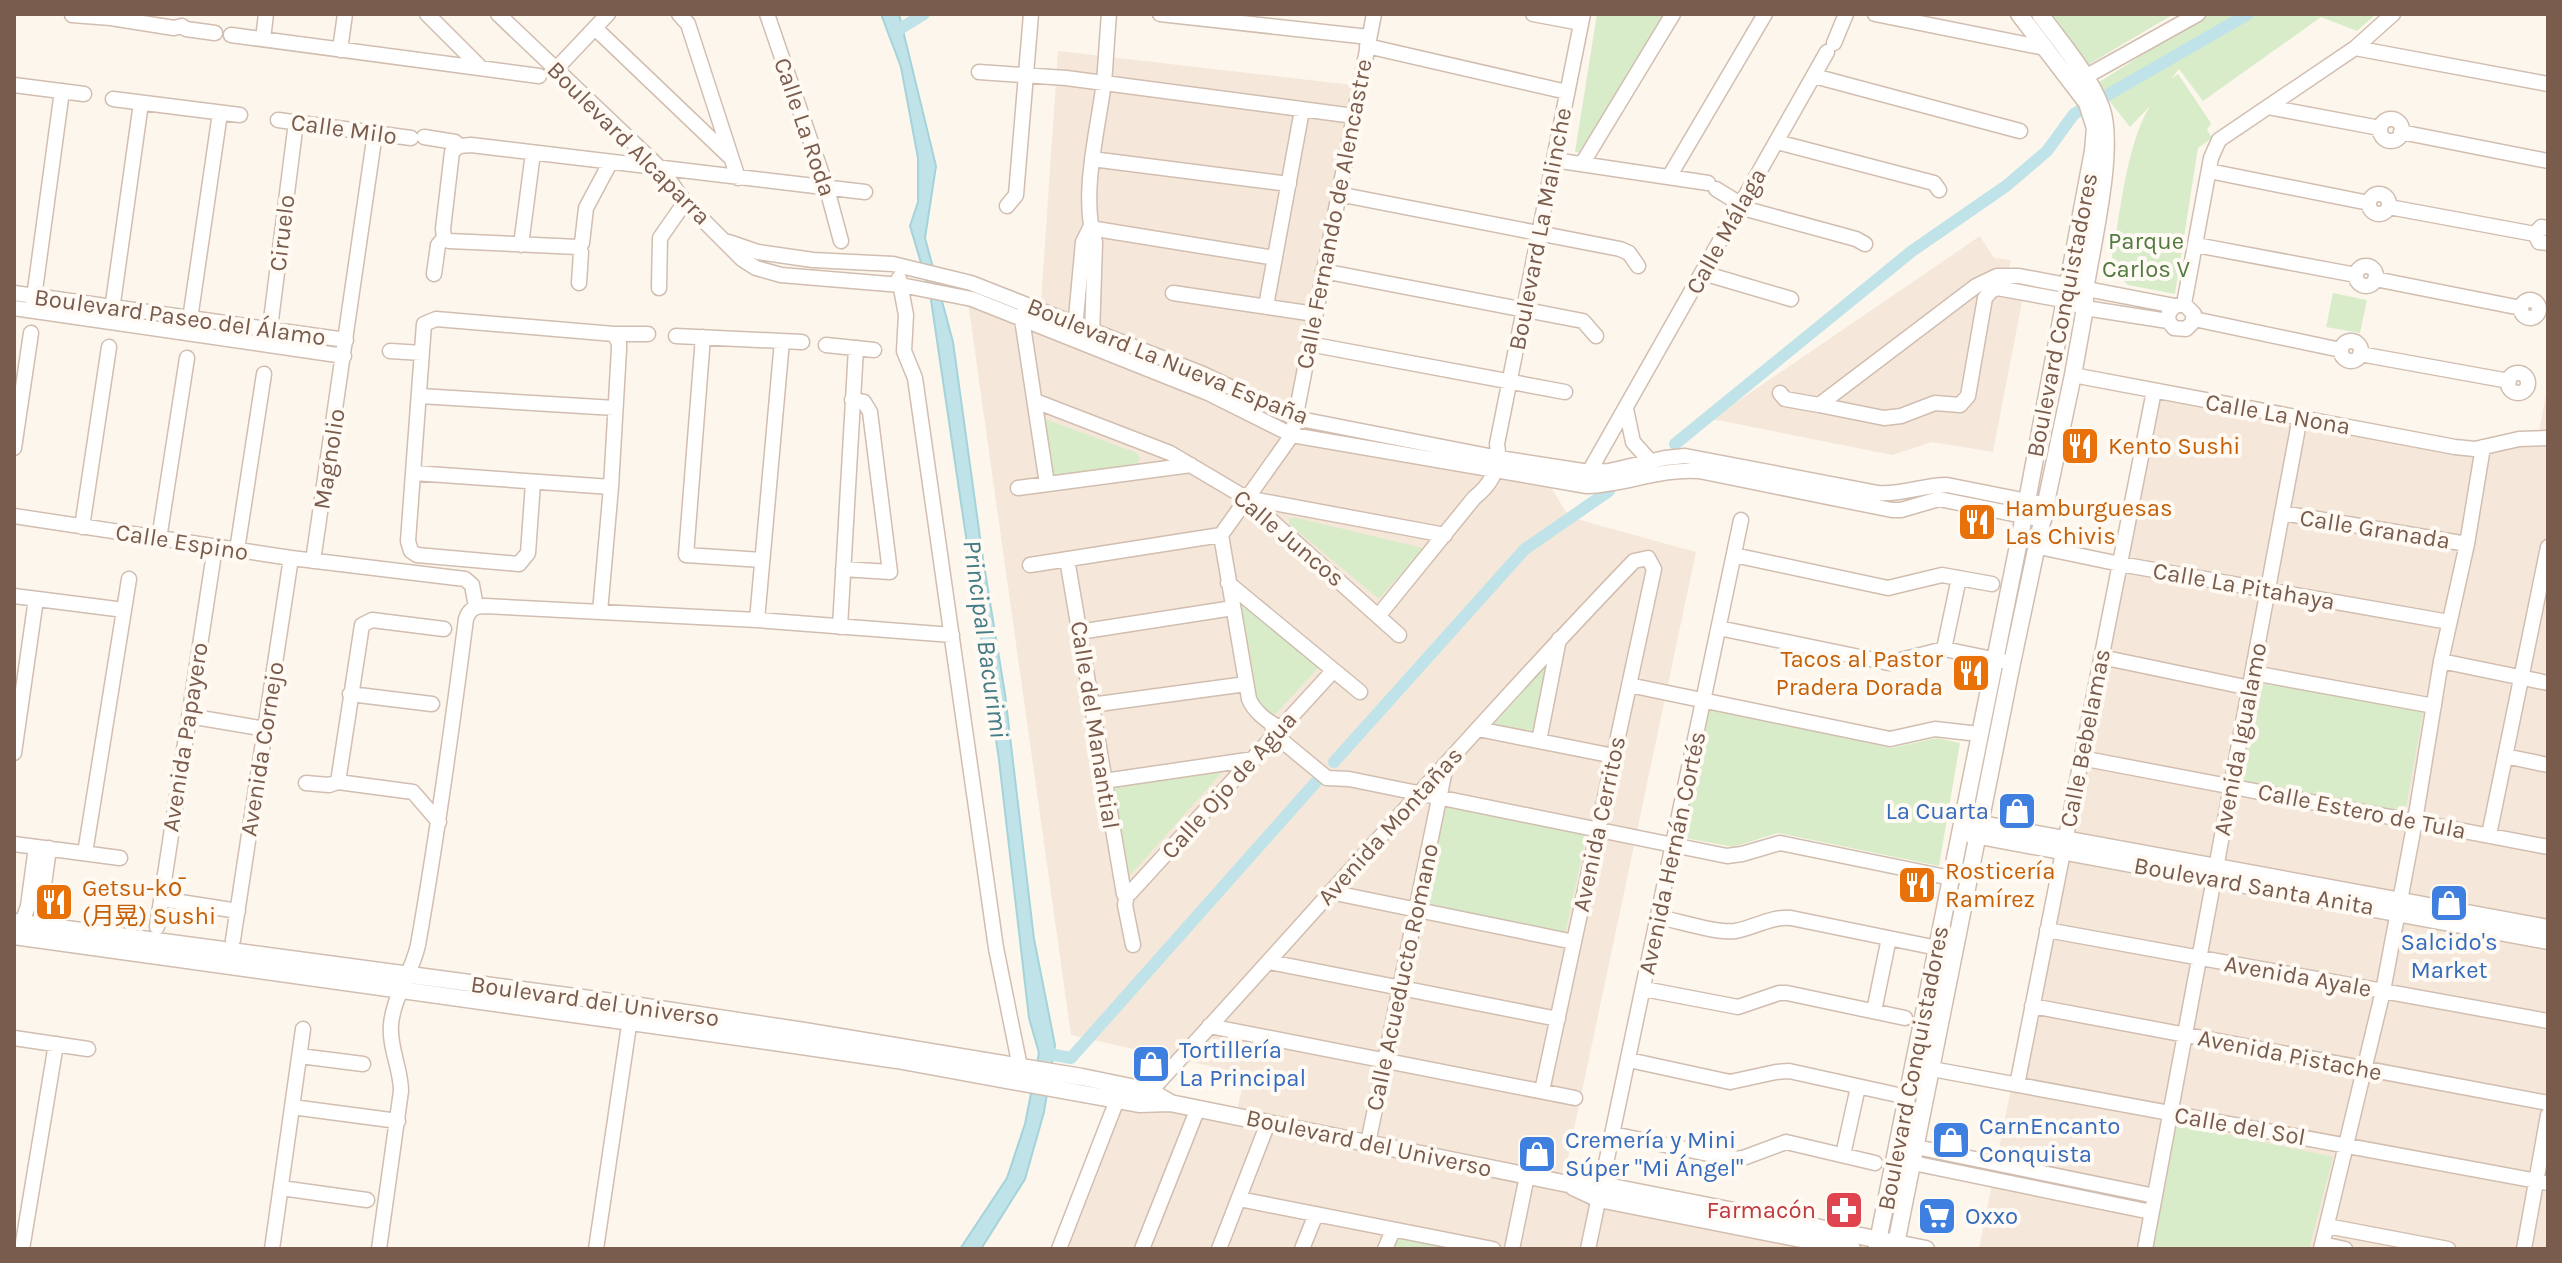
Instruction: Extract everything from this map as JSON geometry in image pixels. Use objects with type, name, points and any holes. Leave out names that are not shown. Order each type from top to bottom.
[{"type":"street","points":[[263,39],[266,14]]},
{"type":"street","points":[[340,50],[345,14]]},
{"type":"street","points":[[427,14],[481,68]]},
{"type":"street","name":"Boulevard Alcaparra","points":[[499,14],[661,169],[685,202],[742,259],[767,273],[906,286],[956,295]]},
{"type":"street","points":[[556,69],[608,14]]},
{"type":"street","points":[[679,14],[688,24],[738,178]]},
{"type":"street","name":"Calle La Roda","points":[[767,14],[827,189],[841,241]]},
{"type":"street","points":[[1007,206],[1016,195],[1031,14]]},
{"type":"street","points":[[1091,346],[1095,242],[1090,228],[1092,159],[1109,14]]},
{"type":"street","points":[[1160,14],[1269,20],[1368,41],[1567,92]]},
{"type":"street","name":"Calle Fernando de Alencastre","points":[[1221,535],[1292,435],[1374,14]]},
{"type":"street","points":[[1533,14],[1582,18]]},
{"type":"street","points":[[1582,164],[1673,14]]},
{"type":"street","points":[[1669,177],[1765,14]]},
{"type":"street","name":"Calle Málaga","points":[[1589,472],[1830,48],[1846,14]]},
{"type":"street","points":[[1875,14],[2045,48]]},
{"type":"street","name":"Boulevard Conquistadores","points":[[1878,1244],[2026,508],[2093,151],[2095,128],[2087,103],[2019,14]]},
{"type":"street","name":"Boulevard Conquistadores","points":[[1896,1246],[2012,663],[2073,375],[2106,151],[2106,123],[2101,106],[2085,77],[2040,14]]},
{"type":"street","points":[[2085,77],[2198,14]]},
{"type":"street","points":[[2168,321],[2169,312],[2180,305],[2196,245],[2214,148],[2219,140],[2355,48],[2393,14]]},
{"type":"street","points":[[72,15],[110,16],[174,28],[184,20],[186,29],[539,76]]},
{"type":"street","name":"Boulevard La Malinche","points":[[1445,535],[1474,498],[1471,484],[1491,459],[1510,382],[1582,18]]},
{"type":"street","points":[[595,28],[730,157]]},
{"type":"street","points":[[2355,48],[2548,84]]},
{"type":"street","points":[[979,72],[1066,78],[1354,116]]},
{"type":"street","points":[[1814,76],[2020,131]]},
{"type":"street","points":[[14,85],[84,94]]},
{"type":"street","points":[[33,303],[62,91]]},
{"type":"street","points":[[113,99],[240,115]]},
{"type":"street","points":[[111,315],[141,103]]},
{"type":"street","points":[[2268,107],[2380,128],[2384,138],[2390,141],[2401,132],[2548,161]]},
{"type":"street","points":[[1266,306],[1302,110]]},
{"type":"street","points":[[188,334],[220,113]]},
{"type":"street","name":"Calle Milo","points":[[278,120],[455,142],[459,146],[865,192]]},
{"type":"street","name":"Ciruelo","points":[[267,345],[296,122]]},
{"type":"street","name":"Magnolio","points":[[313,561],[375,133]]},
{"type":"street","points":[[1777,142],[1934,183],[1939,190]]},
{"type":"street","points":[[434,274],[438,245],[444,238],[452,152],[459,146]]},
{"type":"street","points":[[521,245],[533,153]]},
{"type":"street","points":[[1092,159],[1289,184]]},
{"type":"street","points":[[1554,160],[1712,186],[1750,210],[1865,244]]},
{"type":"street","points":[[444,238],[449,241],[578,247],[582,243],[586,208],[610,163]]},
{"type":"street","points":[[2209,171],[2369,203],[2372,197],[2380,194],[2387,197],[2389,207],[2541,231],[2539,242],[2548,243]]},
{"type":"street","points":[[1338,194],[1620,249],[1629,253],[1638,266]]},
{"type":"street","points":[[659,288],[660,238],[685,202]]},
{"type":"street","points":[[1090,228],[1275,258]]},
{"type":"street","points":[[1074,339],[1083,242],[1090,228]]},
{"type":"street","name":"Boulevard Alcaparra","points":[[724,240],[758,252],[813,260],[899,266],[952,278]]},
{"type":"street","points":[[2196,245],[2356,275],[2359,269],[2367,266],[2373,269],[2375,279],[2521,308]]},
{"type":"street","points":[[578,247],[581,252],[579,283]]},
{"type":"street","points":[[899,266],[906,286],[904,351],[915,378],[996,948],[1029,1073]]},
{"type":"street","points":[[1323,271],[1583,321],[1596,336]]},
{"type":"street","points":[[1703,273],[1791,299]]},
{"type":"street","points":[[1819,405],[2006,275],[2065,293],[2085,308],[2168,321],[2174,328],[2182,330],[2190,326],[2194,319],[2192,310],[2180,305],[2085,290],[2065,293]]},
{"type":"street","name":"Boulevard La Nueva España","points":[[952,278],[971,283],[1074,339],[1208,393],[1292,435],[1589,472],[1650,468]]},
{"type":"street","points":[[1780,393],[1785,399],[1884,418],[1901,416],[1935,403],[1960,405],[1968,396],[1988,285]]},
{"type":"street","name":"Boulevard Paseo del Álamo","points":[[14,293],[33,303],[111,315],[188,334],[344,356]]},
{"type":"street","points":[[1173,293],[1315,314]]},
{"type":"street","name":"Boulevard La Nueva España","points":[[956,295],[1093,329],[1203,374],[1295,418],[1491,459],[1587,486],[1603,485],[1685,456],[1878,493],[1903,493],[1933,485],[1947,485],[2046,512]]},
{"type":"street","name":"Boulevard Paseo del Álamo","points":[[14,308],[33,303]]},
{"type":"street","points":[[1024,312],[1047,484]]},
{"type":"street","name":"Boulevard Paseo del Álamo","points":[[111,315],[190,318],[346,340]]},
{"type":"street","points":[[533,483],[528,553],[519,564],[414,554],[408,541],[423,326],[430,319],[648,334]]},
{"type":"street","points":[[2194,319],[2341,350],[2348,360],[2356,359],[2360,354],[2509,381]]},
{"type":"street","points":[[14,448],[31,333]]},
{"type":"street","points":[[600,612],[619,343],[614,334]]},
{"type":"street","points":[[676,336],[802,342]]},
{"type":"street","points":[[703,337],[686,555],[762,560]]},
{"type":"street","points":[[757,620],[782,341]]},
{"type":"street","points":[[1309,344],[1565,392]]},
{"type":"street","points":[[826,345],[874,350]]},
{"type":"street","points":[[82,527],[109,347]]},
{"type":"street","points":[[840,627],[856,348]]},
{"type":"street","points":[[390,351],[422,353]]},
{"type":"street","points":[[159,539],[187,358]]},
{"type":"street","points":[[237,550],[264,374]]},
{"type":"street","name":"Calle La Nona","points":[[2073,375],[2455,447],[2483,447],[2519,439],[2548,438]]},
{"type":"street","name":"Calle Bebelamas","points":[[2017,1085],[2154,391]]},
{"type":"street","points":[[420,396],[615,408]]},
{"type":"street","points":[[843,569],[890,572],[870,412],[864,402],[852,400]]},
{"type":"street","name":"Calle Juncos","points":[[1035,401],[1170,453],[1246,498],[1399,635]]},
{"type":"street","points":[[1626,409],[1633,442],[1650,468]]},
{"type":"street","name":"Avenida Igualamo","points":[[2145,1249],[2300,417]]},
{"type":"street","points":[[2345,1249],[2322,1247],[2383,991],[2441,661],[2467,544],[2483,447]]},
{"type":"street","points":[[1018,488],[1191,465]]},
{"type":"street","points":[[414,473],[611,487]]},
{"type":"street","points":[[1246,498],[1445,535],[1379,615]]},
{"type":"street","name":"Calle Granada","points":[[2282,513],[2467,544]]},
{"type":"street","name":"Calle Espino","points":[[14,516],[291,558],[465,579],[473,588],[476,607]]},
{"type":"street","name":"Avenida Hernán Cortés","points":[[1588,1249],[1741,520]]},
{"type":"street","points":[[1030,565],[1221,535],[1246,684],[1253,707],[1276,728],[1349,779],[1727,856],[1780,843],[1951,878]]},
{"type":"street","name":"Avenida Papayero","points":[[157,927],[215,547]]},
{"type":"street","name":"Calle La Pitahaya","points":[[2039,547],[2449,622]]},
{"type":"street","points":[[2489,835],[2521,677],[2542,601],[2548,547]]},
{"type":"street","points":[[1734,555],[1888,588],[1931,576],[1992,584]]},
{"type":"street","name":"Avenida Cornejo","points":[[233,940],[291,558]]},
{"type":"street","name":"Avenida Montañas","points":[[1144,1098],[1559,639],[1634,561],[1648,558]]},
{"type":"street","name":"Avenida Cerritos","points":[[1542,1091],[1654,569],[1648,558]]},
{"type":"street","name":"Calle del Manantial","points":[[1067,559],[1133,945]]},
{"type":"street","points":[[1944,649],[1959,578]]},
{"type":"street","points":[[85,853],[129,579]]},
{"type":"street","points":[[1228,583],[1360,692]]},
{"type":"street","points":[[14,596],[124,610]]},
{"type":"street","points":[[14,753],[36,599]]},
{"type":"street","points":[[379,1249],[398,1121],[401,1079],[391,1026],[417,950],[439,822],[466,619],[470,611],[476,607],[600,612],[952,635]]},
{"type":"street","points":[[1079,632],[1233,608]]},
{"type":"street","points":[[338,782],[360,631],[367,621],[444,629]]},
{"type":"street","points":[[1719,628],[1889,663],[1944,649],[2012,663]]},
{"type":"street","points":[[1539,741],[1559,639]]},
{"type":"street","points":[[2101,657],[2434,706]]},
{"type":"street","points":[[2441,661],[2548,683]]},
{"type":"street","name":"Calle Ojo de Agua","points":[[1125,893],[1254,759],[1276,728],[1333,671]]},
{"type":"street","points":[[1091,705],[1246,684]]},
{"type":"street","points":[[1629,685],[1890,739],[1935,729],[1979,734]]},
{"type":"street","points":[[350,694],[432,704]]},
{"type":"street","points":[[189,716],[265,729]]},
{"type":"street","points":[[1478,729],[1614,756]]},
{"type":"street","points":[[2505,756],[2548,765]]},
{"type":"street","name":"Calle Estero de Tula","points":[[2081,758],[2548,847]]},
{"type":"street","points":[[1104,781],[1254,759]]},
{"type":"street","name":"Calle Acueducto Romano","points":[[1368,1143],[1446,765]]},
{"type":"street","points":[[306,783],[329,785],[338,782],[413,792],[439,822]]},
{"type":"street","name":"Boulevard Santa Anita","points":[[1961,826],[2398,907],[2548,941]]},
{"type":"street","points":[[14,844],[120,858]]},
{"type":"street","points":[[41,926],[36,893],[43,847]]},
{"type":"street","points":[[1330,892],[1574,942]]},
{"type":"street","points":[[17,927],[36,893]]},
{"type":"street","points":[[161,899],[238,911]]},
{"type":"street","name":"Boulevard Santa Anita","points":[[2398,907],[2548,928]]},
{"type":"street","points":[[1658,917],[1726,931],[1784,917],[1955,951]]},
{"type":"street","name":"Boulevard del Universo","points":[[17,927],[41,926],[406,983]]},
{"type":"street","name":"Boulevard del Universo","points":[[17,927],[631,1013],[1029,1073],[1568,1184],[1852,1249]]},
{"type":"street","name":"Avenida Ayale","points":[[2047,930],[2548,1021]]},
{"type":"street","points":[[1874,1011],[1889,938]]},
{"type":"street","points":[[1270,962],[1558,1019]]},
{"type":"street","points":[[1644,989],[1738,1007],[1783,993],[1905,1018]]},
{"type":"street","name":"Avenida Pistache","points":[[2032,1006],[2548,1103]]},
{"type":"street","points":[[596,1249],[631,1013]]},
{"type":"street","points":[[1209,1026],[1575,1098]]},
{"type":"street","points":[[272,1249],[303,1029]]},
{"type":"street","points":[[14,1038],[88,1049]]},
{"type":"street","points":[[22,1249],[56,1044]]},
{"type":"street","points":[[300,1056],[363,1064]]},
{"type":"street","points":[[1629,1060],[1730,1082],[1783,1070],[1907,1097]]},
{"type":"street","name":"Calle del Sol","points":[[1932,1069],[2542,1182]]},
{"type":"street","name":"Boulevard del Universo","points":[[1073,1084],[1117,1100],[1144,1098]]},
{"type":"street","points":[[1843,1155],[1858,1087]]},
{"type":"street","points":[[1059,1249],[1117,1100]]},
{"type":"street","points":[[292,1107],[398,1121]]},
{"type":"street","points":[[1142,1249],[1198,1108]]},
{"type":"street","points":[[2524,1249],[2542,1182],[2548,1115]]},
{"type":"street","points":[[1219,1249],[1268,1123]]},
{"type":"street","points":[[1613,1134],[1732,1159],[1786,1142],[1875,1163]]},
{"type":"street","points":[[1914,1155],[2003,1165],[2155,1196]]},
{"type":"street","points":[[1914,1155],[2000,1181],[2151,1212]]},
{"type":"street","points":[[2000,1181],[2003,1165]]},
{"type":"street","points":[[1512,1249],[1527,1176]]},
{"type":"street","points":[[281,1188],[367,1200]]},
{"type":"street","name":"Boulevard del Universo","points":[[1601,1192],[1878,1244],[1926,1249]]},
{"type":"street","points":[[1239,1199],[1493,1249]]},
{"type":"street","points":[[1302,1249],[1316,1214]]},
{"type":"street","points":[[2327,1226],[2448,1249]]},
{"type":"street","points":[[1385,1249],[1393,1230]]},
{"type":"shaded area","points":[[1058,51],[1353,85],[1292,425],[1545,477],[1569,517],[1696,552],[1562,1186],[1877,1249],[1066,1249],[1124,1091],[1237,1111],[1245,1074],[1071,1035],[966,288],[1040,317]]},
{"type":"shaded area","points":[[1980,236],[1994,258],[2011,260],[2006,282],[2025,286],[1993,452],[1932,442],[1892,455],[1712,419]]},
{"type":"shaded area","points":[[2548,383],[2548,1249],[1979,1249],[2150,391],[2464,449],[2538,438]]},
{"type":"green space","points":[[1597,14],[1666,14],[1584,153],[1575,152]]},
{"type":"green space","points":[[2051,14],[2174,14],[2086,66]]},
{"type":"green space","name":"Parque Carlos V","points":[[2207,14],[2376,14],[2357,31],[2321,17],[2203,101],[2179,69],[2171,79],[2178,74],[2211,123],[2207,130],[2212,138],[2198,148],[2175,294],[2128,285],[2113,272],[2112,256],[2130,159],[2150,106],[2130,127],[2096,84]]},
{"type":"green space","points":[[2333,293],[2367,300],[2360,333],[2326,327]]},
{"type":"green space","points":[[1045,419],[1137,453],[1140,459],[1136,465],[1053,475]]},
{"type":"green space","points":[[1289,518],[1423,548],[1379,599],[1289,524]]},
{"type":"green space","points":[[1239,599],[1318,668],[1273,717],[1252,700]]},
{"type":"green space","points":[[1543,664],[1547,665],[1534,731],[1490,723]]},
{"type":"green space","points":[[2257,680],[2424,707],[2405,813],[2239,782]]},
{"type":"green space","points":[[1708,707],[1891,748],[1937,738],[1960,743],[1939,866],[1778,833],[1733,847],[1680,837]]},
{"type":"green space","points":[[1226,768],[1124,882],[1107,784]]},
{"type":"green space","points":[[1441,804],[1587,832],[1565,934],[1421,905]]},
{"type":"green space","points":[[2175,1123],[2333,1157],[2309,1249],[2152,1249]]},
{"type":"green space","points":[[1389,1235],[1457,1249],[1384,1249]]},
{"type":"water","name":"Principal Bacurimi","points":[[881,14],[899,14],[936,166],[925,238],[953,342],[1005,694],[1034,939],[1055,1045],[1044,1112],[1025,1179],[981,1249],[960,1249],[1007,1178],[1025,1124],[1039,1053],[1029,1018],[999,760],[930,293],[910,226],[918,202],[918,158],[901,67]]},
{"type":"waterway","points":[[895,32],[924,14]]},
{"type":"waterway","points":[[2104,97],[2248,14]]},
{"type":"waterway","points":[[1675,444],[1912,251],[2006,186],[2047,151],[2074,114],[2082,109]]},
{"type":"waterway","points":[[1334,762],[1525,549],[1609,491]]},
{"type":"waterway","points":[[1049,1054],[1071,1058],[1316,782]]},
{"type":"place","name":"Kento Sushi","points":[[2080,446]]},
{"type":"place","name":"Hamburguesas Las Chivis","points":[[1977,522]]},
{"type":"place","name":"Tacos al Pastor Pradera Dorada","points":[[1971,673]]},
{"type":"place","name":"La Cuarta","points":[[2017,811]]},
{"type":"place","name":"Rosticería Ramírez","points":[[1917,885]]},
{"type":"place","name":"Getsu-kо̄ (月晃) Sushi","points":[[54,902]]},
{"type":"place","name":"Salcido's Market","points":[[2449,903]]},
{"type":"place","name":"Tortillería La Principal","points":[[1151,1064]]},
{"type":"place","name":"CarnEncanto Conquista","points":[[1951,1140]]},
{"type":"place","name":"Cremería y Mini Súper \"Mi Ángel\"","points":[[1537,1154]]},
{"type":"place","name":"Farmacón","points":[[1844,1210]]},
{"type":"place","name":"Oxxo","points":[[1937,1216]]}]
